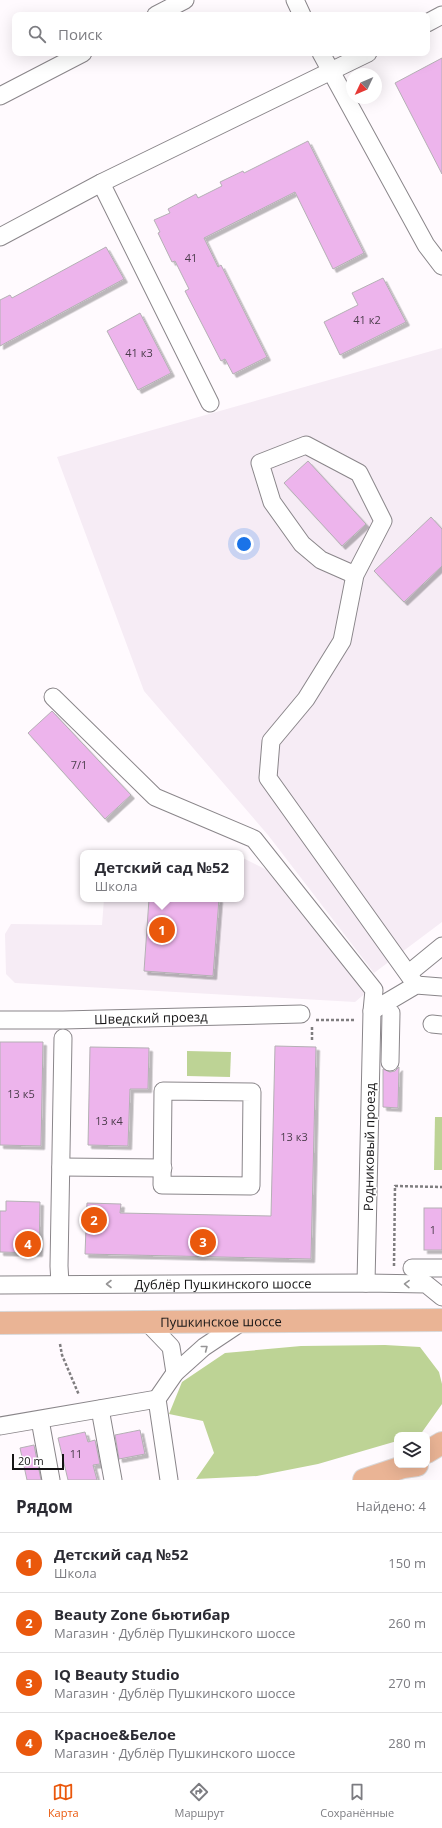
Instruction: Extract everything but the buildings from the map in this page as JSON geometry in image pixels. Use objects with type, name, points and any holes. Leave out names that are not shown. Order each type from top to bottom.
[{"type":"main road","points":[[419,1320],[442,1337]]},
{"type":"main road","name":"Пушкинское шоссе","points":[[0,1323],[442,1320]]},
{"type":"main road","points":[[430,1450],[442,1443]]},
{"type":"main road","points":[[430,1463],[442,1461]]},
{"type":"main road","points":[[364,1480],[403,1468]]},
{"type":"street","points":[[162,12],[185,0]]},
{"type":"street","points":[[295,0],[301,12]]},
{"type":"street","points":[[430,21],[442,15]]},
{"type":"street","points":[[0,96],[77,56]]},
{"type":"street","points":[[323,56],[426,245],[442,266]]},
{"type":"street","points":[[0,237],[101,183],[362,56]]},
{"type":"street","points":[[101,183],[210,403]]},
{"type":"street","points":[[355,575],[321,560],[302,544],[272,502],[260,463],[306,445],[359,472],[383,521],[355,575],[342,640],[306,699],[271,740],[268,778],[412,979],[442,987]]},
{"type":"street","name":"Родниковый проезд","points":[[53,697],[155,797],[254,839],[374,990],[372,1016],[366,1283]]},
{"type":"street","points":[[372,1016],[412,979],[441,948]]},
{"type":"street","points":[[390,1062],[391,1013]]},
{"type":"street","name":"Шведский проезд","points":[[0,1020],[63,1020],[301,1014]]},
{"type":"street","points":[[60,1284],[59,1266],[63,1038]]},
{"type":"street","points":[[164,1091],[252,1092],[251,1186],[162,1185],[163,1168],[164,1091]]},
{"type":"street","points":[[61,1167],[163,1168]]},
{"type":"street","points":[[412,1268],[442,1268]]},
{"type":"street","name":"Дублёр Пушкинского шоссе","points":[[0,1285],[426,1284],[442,1296]]},
{"type":"street","points":[[164,1479],[157,1398],[175,1373],[204,1347],[242,1321]]},
{"type":"street","points":[[147,1322],[171,1347],[175,1373]]},
{"type":"street","points":[[0,1426],[157,1398]]},
{"type":"street","points":[[100,1409],[113,1480]]},
{"type":"street","points":[[40,1420],[51,1480]]},
{"type":"path","points":[[312,1041],[312,1020],[372,1016]]},
{"type":"path","points":[[394,1269],[395,1186],[442,1187]]},
{"type":"path","points":[[60,1344],[62,1355],[80,1396]]},
{"type":"shaded area","points":[[442,348],[442,922],[374,973],[268,835],[144,691],[57,457]]},
{"type":"shaded area","points":[[244,858],[273,873],[367,992],[355,1002],[15,983],[6,974],[5,934],[11,924],[102,925],[104,902],[244,902]]},
{"type":"green space","points":[[187,1051],[231,1052],[230,1077],[187,1076]]},
{"type":"green space","points":[[435,1117],[442,1117],[442,1170],[434,1170]]},
{"type":"green space","points":[[385,1345],[420,1347],[439,1372],[442,1384],[442,1404],[422,1432],[394,1432],[394,1442],[318,1464],[257,1476],[196,1479],[214,1453],[203,1421],[169,1414],[182,1382],[225,1353],[301,1346]]},
{"type":"place","name":"Детский сад №52","points":[[162,930]]},
{"type":"place","name":"Beauty Zone бьютибар","points":[[94,1220]]},
{"type":"place","name":"IQ Beauty Studio","points":[[203,1242]]},
{"type":"place","name":"Красное&Белое","points":[[28,1244]]}]
